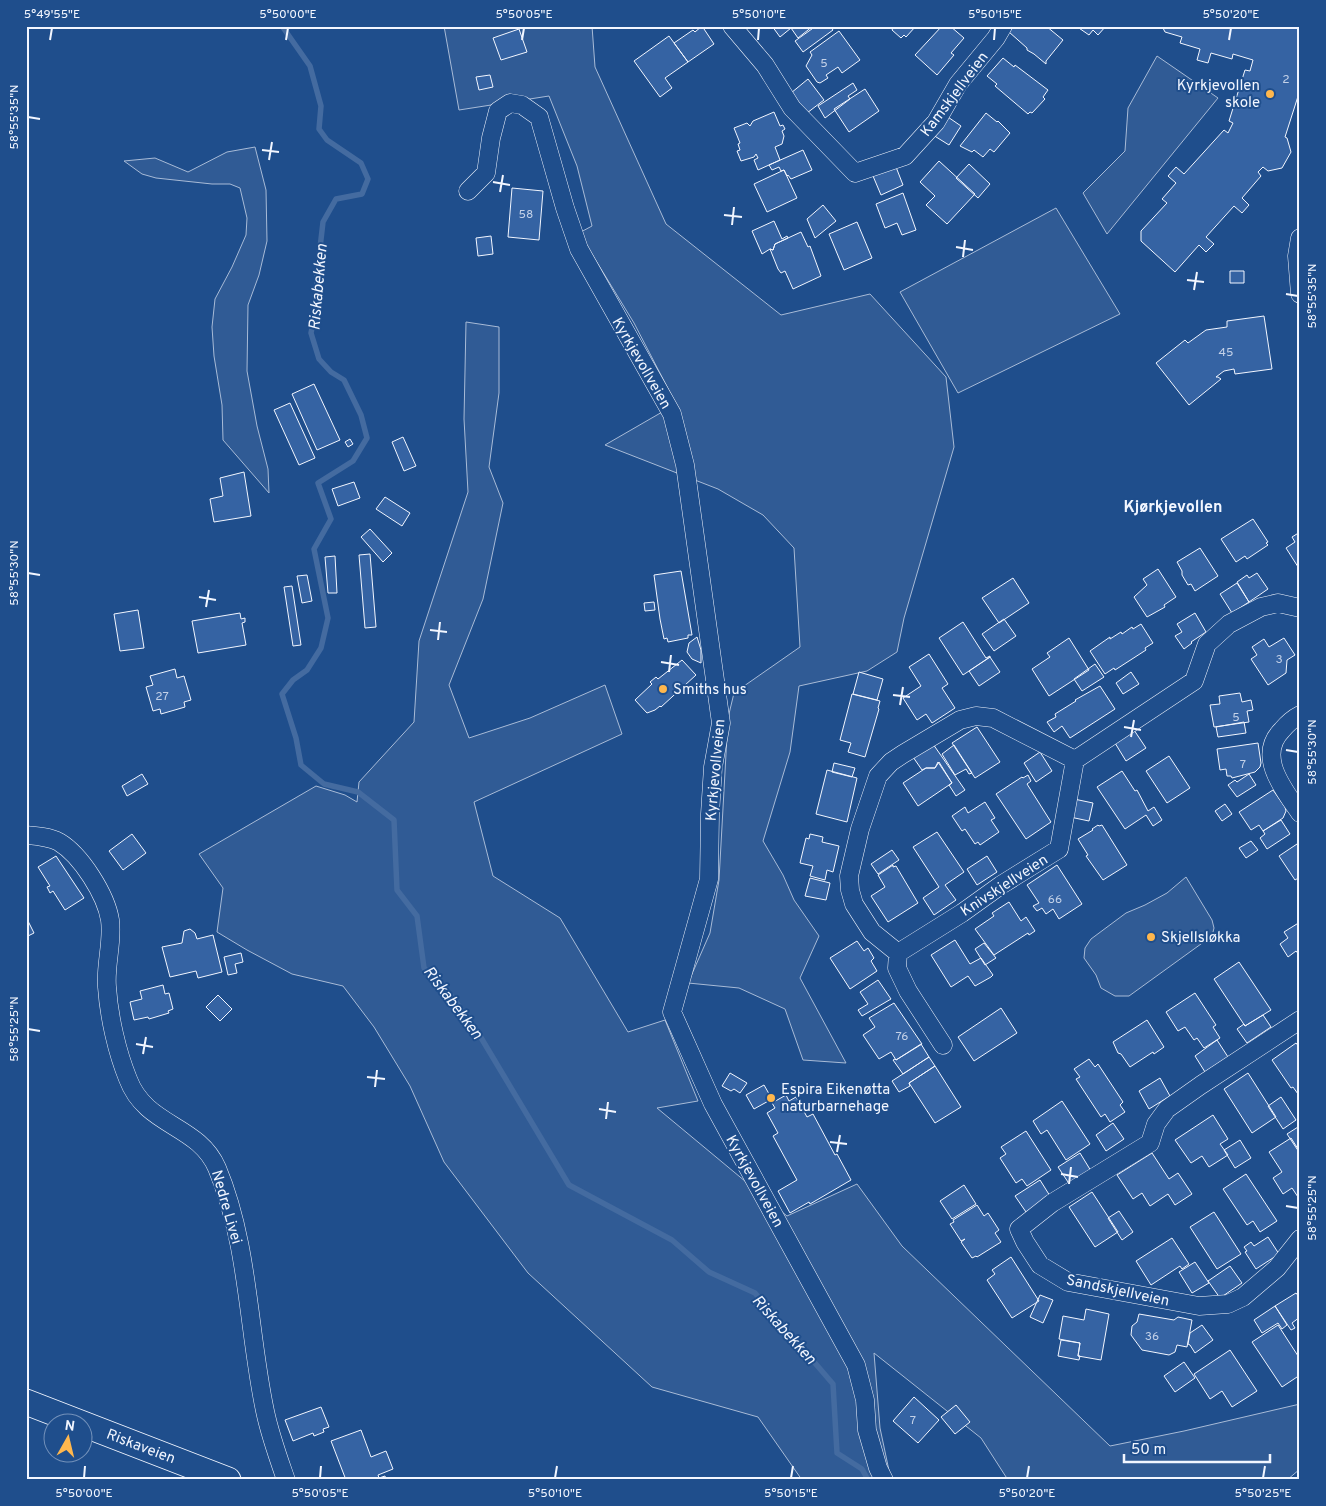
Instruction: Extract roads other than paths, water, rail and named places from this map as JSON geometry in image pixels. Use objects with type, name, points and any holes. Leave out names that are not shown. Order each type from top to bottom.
[{"type":"main road","name":"Riskaveien","points":[[26,1402],[228,1480]]},
{"type":"street","name":"Kamskjellveien","points":[[732,26],[765,65],[792,108],[855,173],[905,156],[936,122],[958,84],[996,38],[1003,26]]},
{"type":"street","name":"Kyrkjevollveien","points":[[468,191],[486,173],[491,138],[498,112],[510,103],[522,104],[539,117],[565,208],[579,249],[672,414],[684,465],[721,723],[713,767],[709,879],[672,1012],[713,1104],[856,1365],[866,1400],[867,1430],[878,1468],[884,1480]]},
{"type":"street","points":[[1300,238],[1297,256],[1300,294]]},
{"type":"street","points":[[943,1045],[908,991],[897,968],[898,952],[872,932],[854,904],[850,890],[848,876],[860,829],[878,776],[891,762],[904,754],[960,720],[976,716],[993,718],[1075,760],[1194,680],[1207,644],[1229,624],[1261,606],[1278,603],[1300,608]]},
{"type":"street","points":[[1300,715],[1292,719],[1275,736],[1270,754],[1278,780],[1300,813]]},
{"type":"street","name":"Knivskjellveien","points":[[898,952],[962,913],[1001,885],[1059,849],[1075,760]]},
{"type":"street","name":"Nedre Livei","points":[[26,836],[44,838],[60,843],[76,858],[96,884],[108,910],[110,921],[107,968],[108,1000],[111,1018],[129,1082],[136,1095],[151,1112],[202,1145],[215,1164],[224,1186],[233,1217],[242,1263],[265,1411],[286,1480]]},
{"type":"street","name":"Sandskjellveien","points":[[1300,1020],[1201,1084],[1167,1109],[1156,1124],[1150,1143],[1052,1203],[1019,1229],[1040,1265],[1068,1282],[1199,1306],[1228,1304],[1243,1297],[1277,1268],[1300,1239]]},
{"type":"waterway","name":"Riskabekken","points":[[282,26],[310,66],[321,106],[319,129],[327,140],[361,163],[368,179],[362,194],[336,199],[323,222],[317,274],[316,308],[311,333],[319,359],[331,372],[344,380],[361,415],[367,438],[353,461],[318,483],[331,519],[314,549],[328,618],[321,648],[307,670],[293,680],[282,694],[296,738],[301,765],[324,784],[358,792],[394,820],[397,890],[417,916],[424,968],[454,999],[480,1036],[569,1185],[672,1240],[709,1272],[755,1293],[833,1384],[837,1453],[862,1469],[868,1480]]},
{"type":"place","name":"Kyrkjevollen skole","points":[[1270,94]]},
{"type":"place","name":"Smiths hus","points":[[663,689]]},
{"type":"place","name":"Skjellsløkka","points":[[1151,937]]},
{"type":"place","name":"Espira Eikenøtta naturbarnehage","points":[[771,1098]]},
{"type":"district","name":"Kjørkjevollen","points":[[1173,506]]}]
